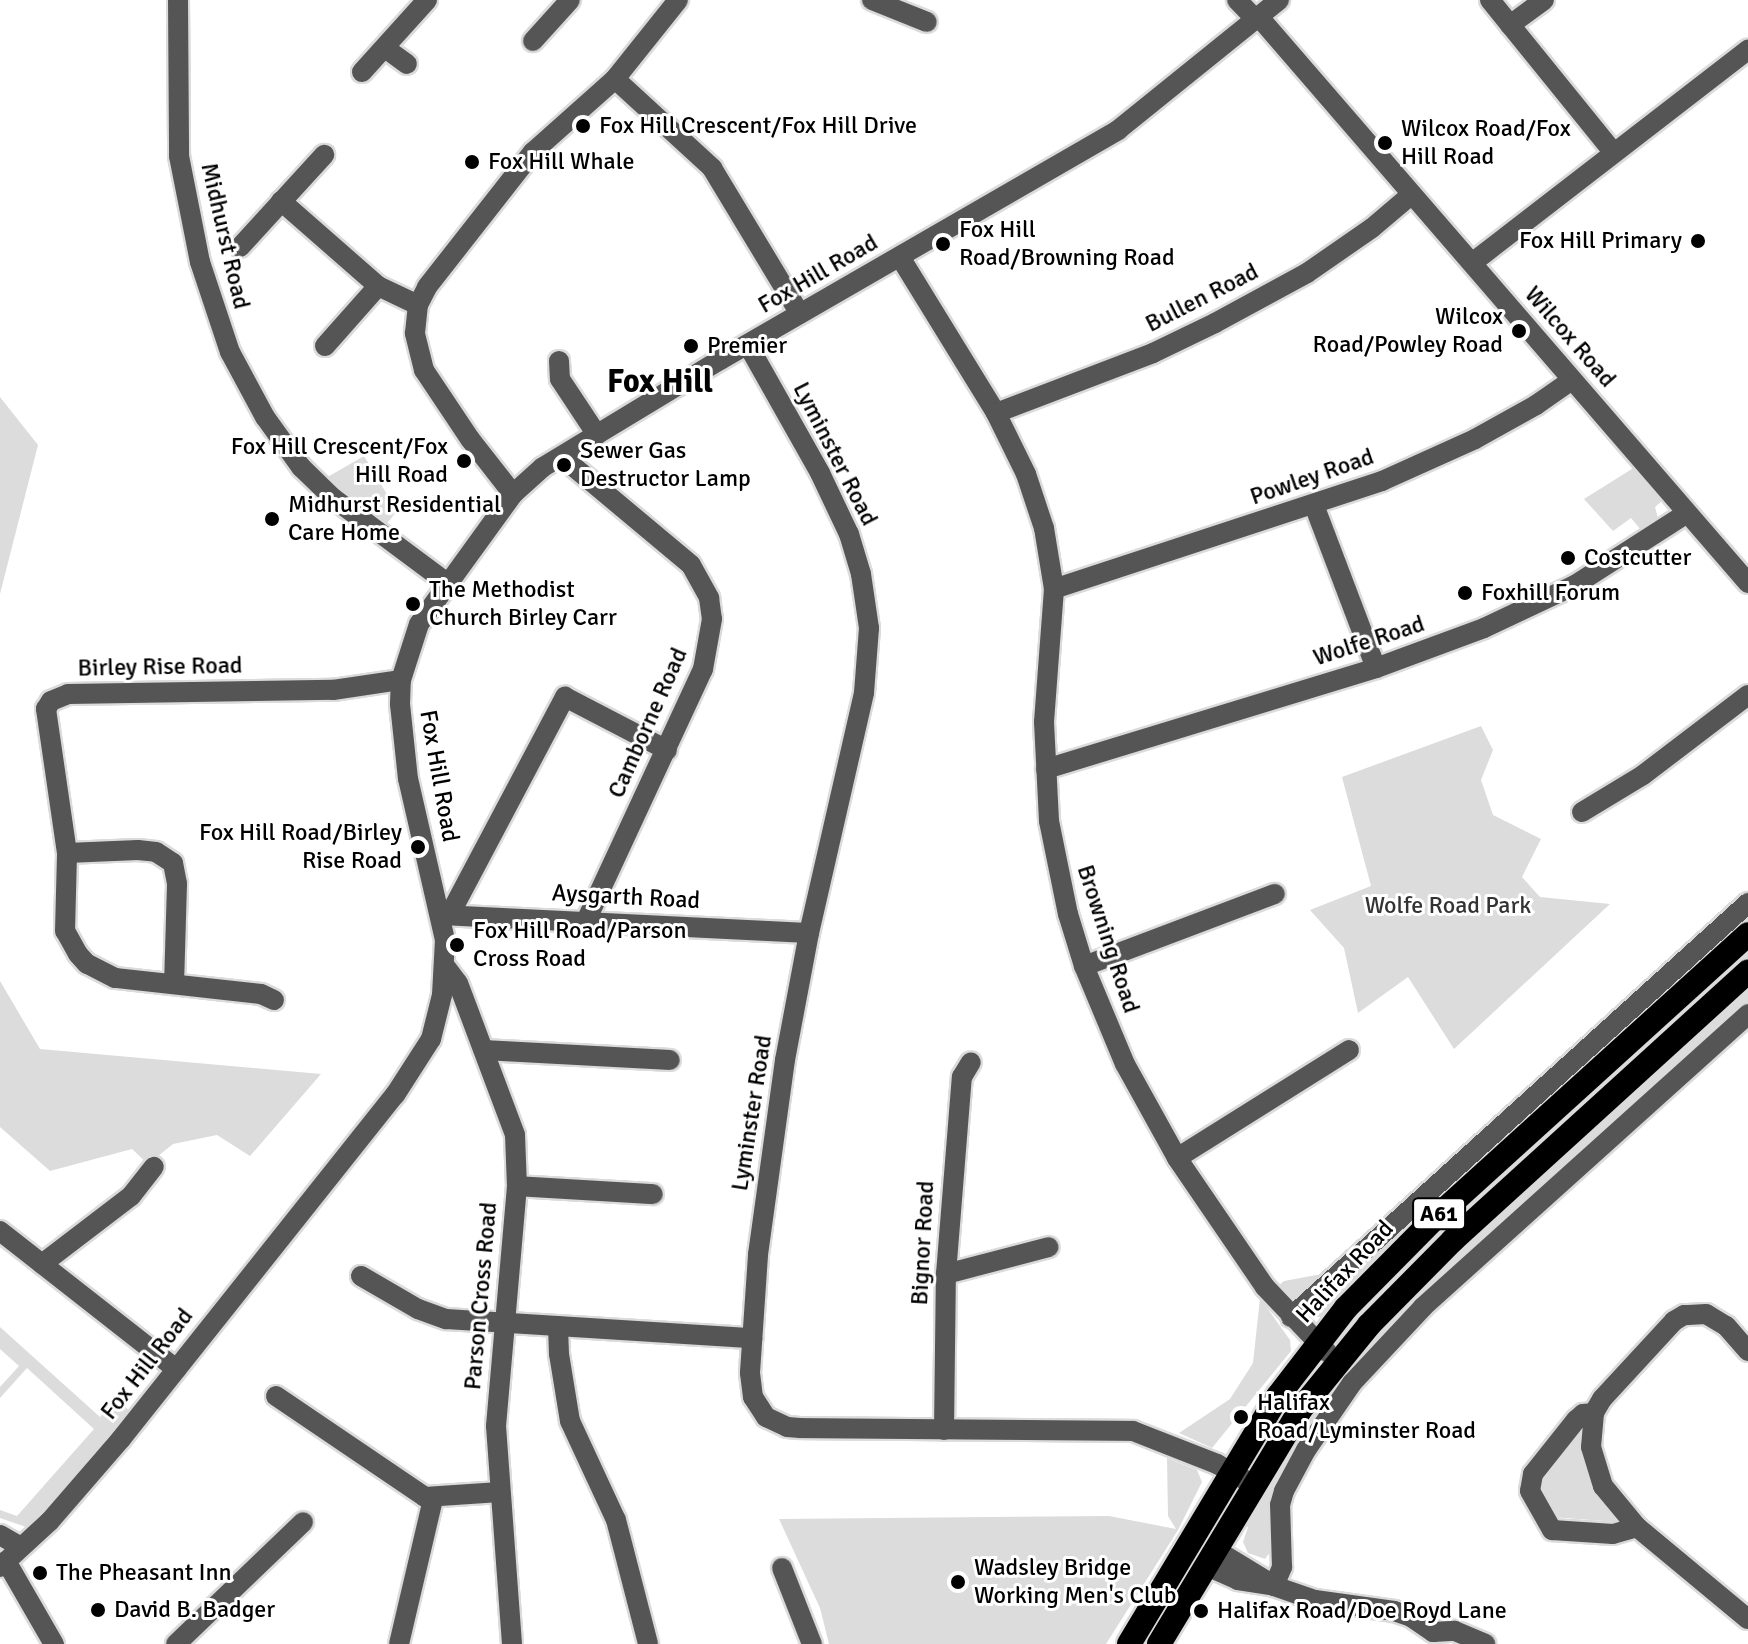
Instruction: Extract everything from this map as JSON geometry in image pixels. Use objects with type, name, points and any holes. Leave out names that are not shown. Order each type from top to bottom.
[{"type":"highway","name":"Halifax Road","points":[[1129,1644],[1278,1396],[1317,1344],[1381,1270],[1748,934]]},
{"type":"highway","name":"A61","points":[[1159,1644],[1300,1410],[1396,1294],[1748,972]]},
{"type":"highway","points":[[1188,1544],[1211,1558]]},
{"type":"street","name":"Midhurst Road","points":[[178,0],[179,156],[200,262],[230,352],[265,417],[301,467],[333,498],[447,583]]},
{"type":"street","points":[[362,72],[427,0]]},
{"type":"street","points":[[513,494],[462,429],[424,370],[415,333],[418,305],[427,287],[533,152],[615,79],[678,0]]},
{"type":"street","points":[[872,0],[927,22]]},
{"type":"street","name":"Wilcox Road","points":[[1237,0],[1412,194],[1748,583]]},
{"type":"street","name":"Fox Hill Road","points":[[9,1559],[74,1496],[417,1064],[438,1019],[445,966],[446,914],[413,809],[402,726],[401,680],[419,624],[513,494],[543,467],[1118,130],[1279,0]]},
{"type":"street","points":[[1490,0],[1613,152]]},
{"type":"street","points":[[1510,25],[1544,0]]},
{"type":"street","points":[[533,41],[563,2]]},
{"type":"street","points":[[385,48],[407,64]]},
{"type":"street","points":[[1472,263],[1748,50]]},
{"type":"street","points":[[615,79],[712,168],[800,314]]},
{"type":"street","points":[[240,247],[324,155]]},
{"type":"street","name":"Bullen Road","points":[[996,413],[1153,353],[1228,316],[1339,252],[1412,194]]},
{"type":"street","points":[[281,201],[378,286],[418,305]]},
{"type":"street","name":"Browning Road","points":[[900,257],[996,413],[1037,501],[1054,589],[1044,722],[1049,821],[1057,866],[1084,966],[1125,1064],[1177,1158],[1239,1253],[1291,1317],[1339,1361]]},
{"type":"street","points":[[325,346],[378,286]]},
{"type":"street","name":"Lyminster Road","points":[[748,345],[837,505],[849,534],[866,601],[868,657],[864,693],[809,933],[768,1177],[752,1338],[750,1373],[753,1397],[766,1417],[776,1424],[800,1428],[1133,1431],[1254,1485]]},
{"type":"street","points":[[559,361],[560,379],[597,435]]},
{"type":"street","name":"Powley Road","points":[[1054,589],[1314,505],[1448,452],[1536,405],[1572,380]]},
{"type":"street","name":"Camborne Road","points":[[562,457],[676,550],[691,565],[709,598],[711,641],[703,669],[586,921]]},
{"type":"street","points":[[1314,505],[1376,668]]},
{"type":"street","name":"Wolfe Road","points":[[1046,769],[1376,668],[1528,609],[1627,555],[1687,513]]},
{"type":"street","name":"Birley Rise Road","points":[[274,1000],[261,994],[115,978],[87,964],[78,954],[65,931],[63,915],[67,853],[45,719],[51,701],[58,695],[333,690],[401,680]]},
{"type":"street","points":[[1582,812],[1643,775],[1748,695]]},
{"type":"street","points":[[446,914],[565,697],[667,750]]},
{"type":"street","points":[[67,853],[138,850],[156,852],[173,863],[177,884],[174,983]]},
{"type":"street","points":[[1084,966],[1275,894]]},
{"type":"street","name":"Halifax Road","points":[[1291,1317],[1748,903]]},
{"type":"street","name":"Aysgarth Road","points":[[446,914],[809,933]]},
{"type":"street","name":"Parson Cross Road","points":[[445,966],[458,983],[515,1135],[517,1186],[496,1426],[512,1644]]},
{"type":"street","points":[[1274,1586],[1282,1567],[1280,1505],[1284,1491],[1306,1450],[1352,1383],[1423,1307],[1748,1014]]},
{"type":"street","points":[[484,1050],[670,1060]]},
{"type":"street","points":[[1177,1158],[1349,1050]]},
{"type":"street","name":"Bignor Road","points":[[944,1430],[946,1274],[962,1077],[971,1062]]},
{"type":"street","points":[[42,1264],[131,1196],[154,1167]]},
{"type":"street","points":[[517,1186],[653,1194]]},
{"type":"street","points":[[0,1231],[176,1369]]},
{"type":"street","points":[[946,1274],[1049,1247]]},
{"type":"street","points":[[361,1276],[435,1317],[752,1338]]},
{"type":"street","points":[[1748,1351],[1717,1319],[1706,1314],[1684,1315],[1674,1321],[1617,1381],[1594,1413],[1591,1447],[1594,1468],[1614,1503],[1637,1527],[1748,1619]]},
{"type":"street","points":[[558,1326],[570,1421],[620,1533],[648,1644]]},
{"type":"street","points":[[276,1396],[416,1493],[433,1499],[500,1492]]},
{"type":"street","points":[[1594,1413],[1583,1414],[1576,1420],[1533,1474],[1530,1491],[1552,1530],[1613,1534],[1637,1527]]},
{"type":"street","points":[[399,1644],[433,1499]]},
{"type":"street","points":[[176,1644],[303,1522]]},
{"type":"street","points":[[0,1535],[9,1559],[54,1644]]},
{"type":"street","points":[[1211,1558],[1315,1600],[1394,1611],[1411,1617],[1428,1638],[1455,1631],[1485,1644]]},
{"type":"street","points":[[782,1568],[812,1644]]},
{"type":"green space","points":[[0,397],[38,445],[0,594]]},
{"type":"green space","points":[[364,456],[397,511],[384,527],[324,479]]},
{"type":"green space","points":[[1635,467],[1662,501],[1655,507],[1658,518],[1641,530],[1631,518],[1613,531],[1584,499]]},
{"type":"green space","name":"Wolfe Road Park","points":[[1481,726],[1493,750],[1481,780],[1493,815],[1541,839],[1522,877],[1540,897],[1610,904],[1454,1049],[1408,977],[1358,1013],[1344,948],[1310,910],[1371,886],[1342,777]]},
{"type":"green space","points":[[1748,914],[1690,976],[1369,1267],[1323,1317],[1307,1317],[1277,1287],[1284,1281],[1322,1274],[1334,1286]]},
{"type":"green space","points":[[1748,946],[1748,961],[1346,1337],[1337,1338],[1381,1281]]},
{"type":"green space","points":[[0,981],[40,1049],[321,1074],[250,1156],[217,1135],[173,1144],[148,1164],[132,1149],[50,1171],[0,1127]]},
{"type":"green space","points":[[1748,985],[1748,1006],[1430,1296],[1295,1463],[1276,1557],[1271,1551],[1265,1559],[1248,1553],[1243,1542],[1248,1527],[1243,1524],[1302,1422],[1348,1358],[1454,1252]]},
{"type":"green space","points":[[1260,1298],[1290,1340],[1291,1351],[1212,1448],[1179,1433],[1230,1399],[1253,1363]]},
{"type":"green space","points":[[0,1327],[100,1417],[117,1399],[131,1412],[29,1528],[0,1518],[0,1510],[17,1516],[94,1429],[27,1368],[0,1398],[0,1387],[19,1366],[0,1349]]},
{"type":"green space","points":[[1582,1430],[1583,1451],[1593,1484],[1604,1503],[1619,1516],[1616,1522],[1552,1517],[1538,1482]]},
{"type":"green space","points":[[1167,1458],[1197,1470],[1202,1482],[1178,1530],[1106,1644],[829,1644],[820,1608],[779,1519],[1109,1516],[1176,1529],[1168,1516]]},
{"type":"place","name":"Fox Hill Crescent/Fox Hill Drive","points":[[583,126]]},
{"type":"place","name":"Wilcox Road/Fox Hill Road","points":[[1385,143]]},
{"type":"place","name":"Fox Hill Whale","points":[[472,162]]},
{"type":"place","name":"Fox Hill Primary","points":[[1698,241]]},
{"type":"place","name":"Fox Hill Road/Browning Road","points":[[943,244]]},
{"type":"place","name":"Wilcox Road/Powley Road","points":[[1519,331]]},
{"type":"place","name":"Premier","points":[[691,346]]},
{"type":"place","name":"Fox Hill Crescent/Fox Hill Road","points":[[464,461]]},
{"type":"place","name":"Sewer Gas Destructor Lamp","points":[[564,465]]},
{"type":"place","name":"Midhurst Residential Care Home","points":[[272,519]]},
{"type":"place","name":"Costcutter","points":[[1568,558]]},
{"type":"place","name":"Foxhill Forum","points":[[1465,593]]},
{"type":"place","name":"The Methodist Church Birley Carr","points":[[413,604]]},
{"type":"place","name":"Fox Hill Road/Birley Rise Road","points":[[418,847]]},
{"type":"place","name":"Fox Hill Road/Parson Cross Road","points":[[457,945]]},
{"type":"place","name":"Halifax Road/Lyminster Road","points":[[1241,1417]]},
{"type":"place","name":"The Pheasant Inn","points":[[40,1573]]},
{"type":"place","name":"Wadsley Bridge Working Men's Club","points":[[958,1582]]},
{"type":"place","name":"David B. Badger","points":[[98,1610]]},
{"type":"place","name":"Halifax Road/Doe Royd Lane","points":[[1201,1611]]},
{"type":"district","name":"Fox Hill","points":[[660,382]]}]
